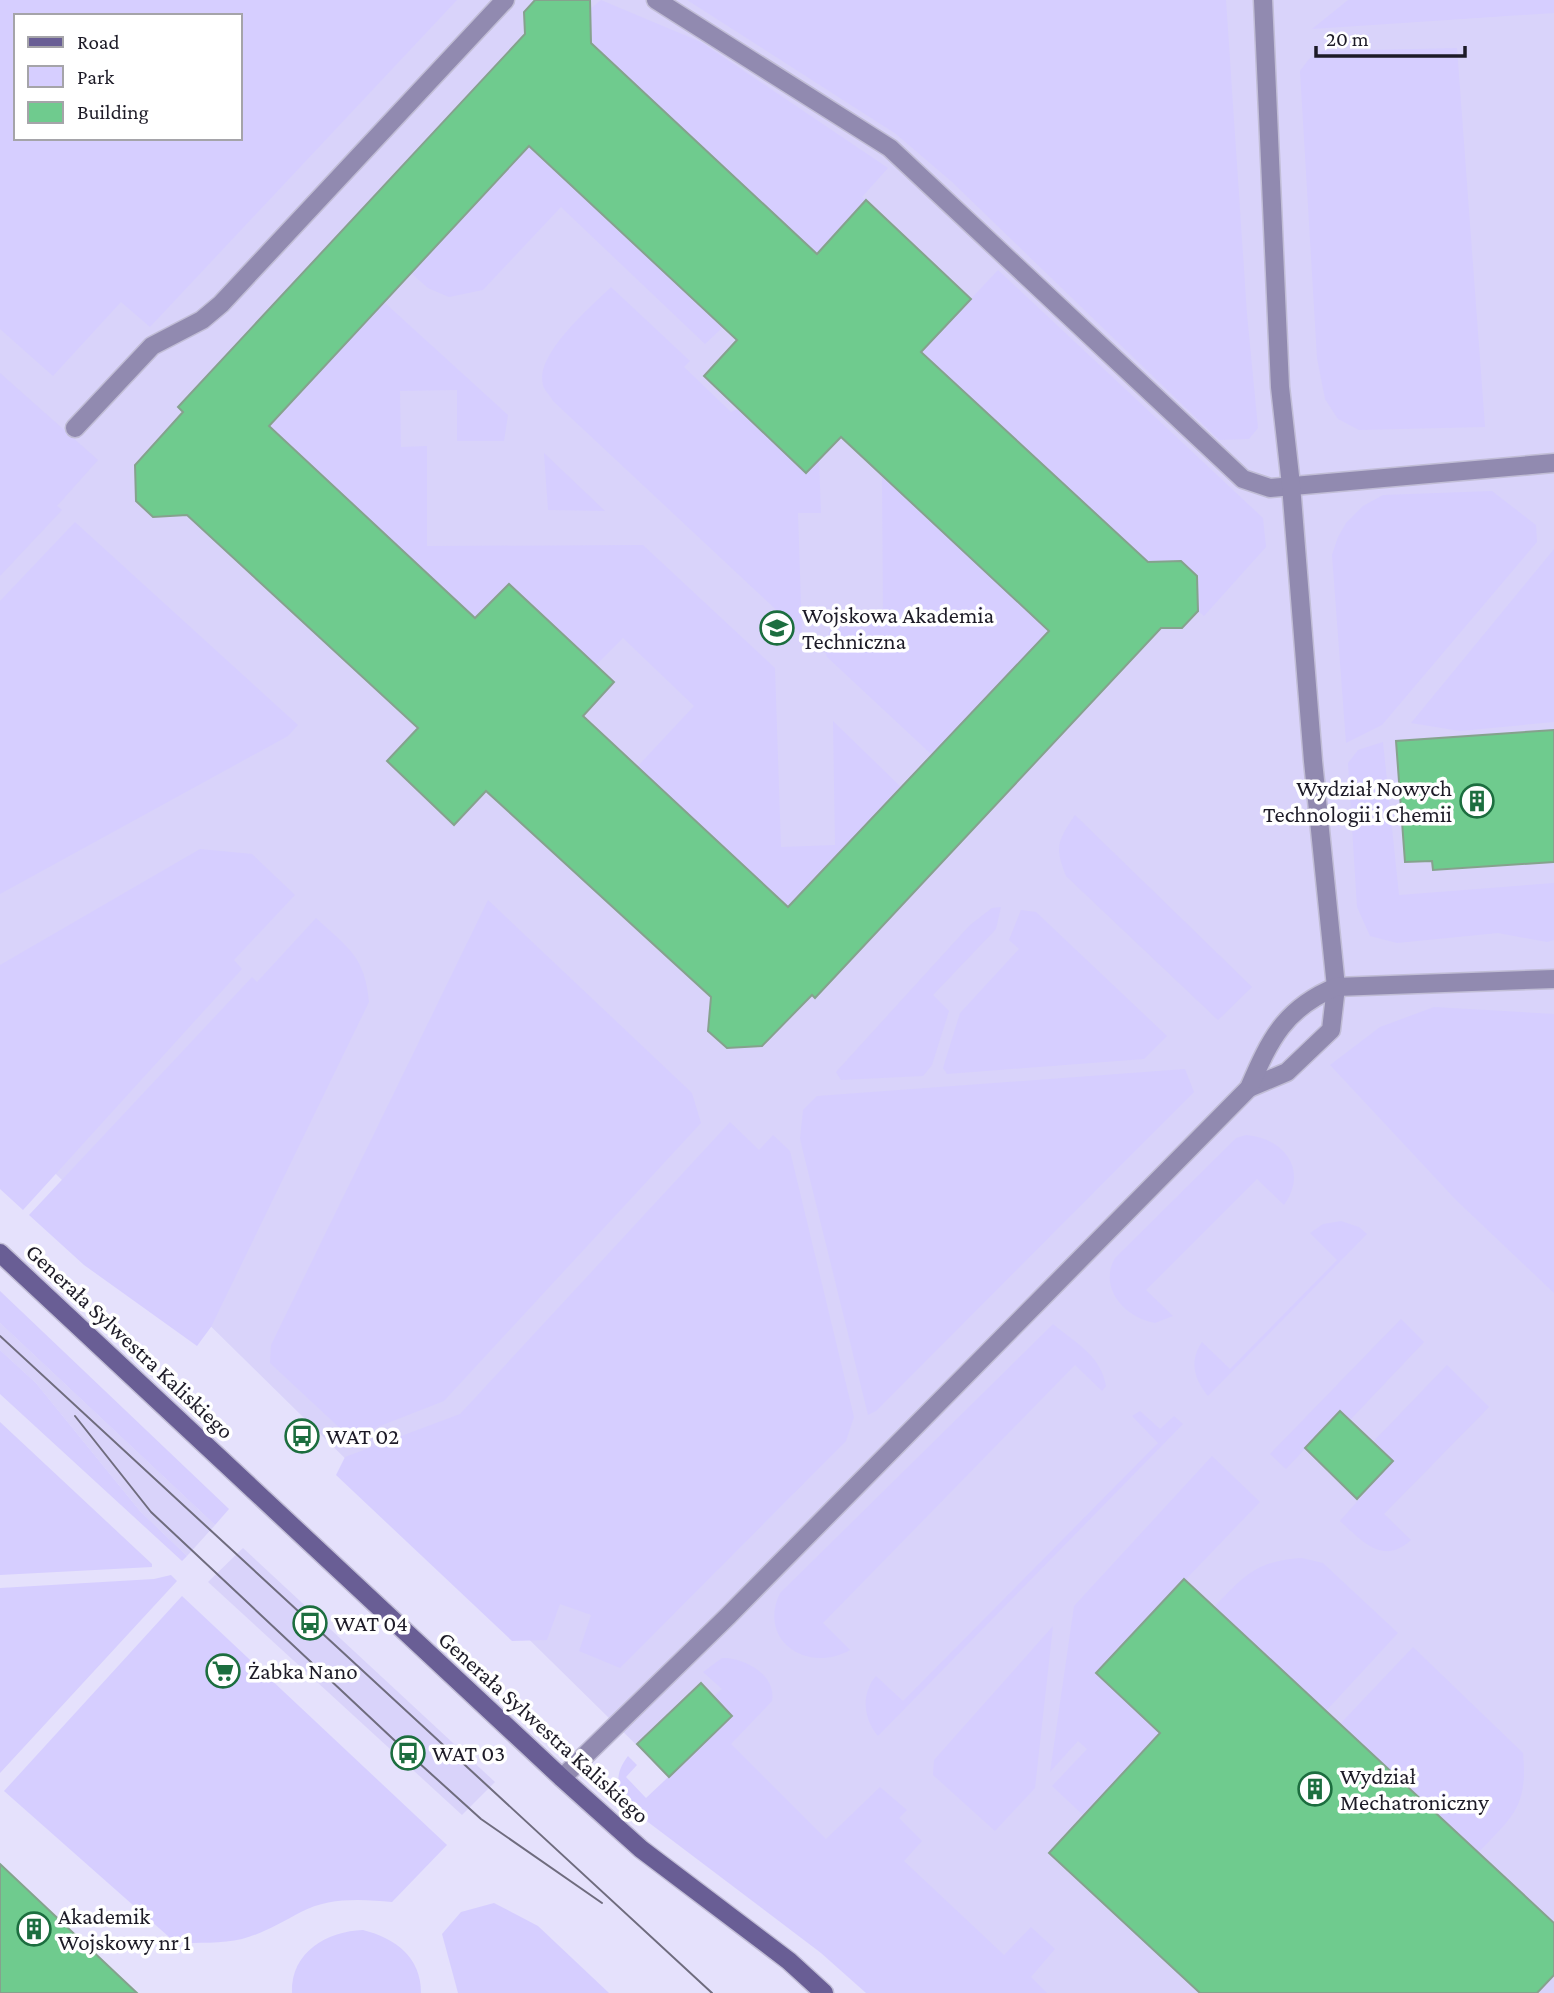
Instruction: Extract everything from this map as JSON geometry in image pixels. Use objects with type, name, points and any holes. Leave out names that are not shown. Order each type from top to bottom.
[{"type":"street","name":"Generała Sylwestra Kaliskiego","points":[[0,1253],[641,1849],[789,1961],[824,1993]]},
{"type":"lane","points":[[75,428],[152,346],[202,320],[221,304],[505,0]]},
{"type":"lane","points":[[656,0],[890,148],[1242,479],[1270,488],[1554,463]]},
{"type":"lane","points":[[1249,1088],[1287,1072],[1331,1030],[1336,987],[1312,761],[1292,485],[1280,387],[1263,0]]},
{"type":"lane","points":[[562,1778],[727,1616],[1249,1088],[1269,1041],[1309,998],[1336,987],[1554,979]]},
{"type":"shaded area","name":"Wojskowa Akademia Techniczna","points":[[0,0],[1554,0],[1554,1993],[973,1993],[704,1744],[669,1777],[0,1119]]},
{"type":"shaded area","points":[[0,1323],[215,1525],[187,1556],[140,1511],[36,1383],[0,1350]]},
{"type":"shaded area","points":[[243,1548],[495,1782],[462,1815],[208,1582]]},
{"type":"green space","points":[[0,0],[457,0],[150,327],[121,302],[53,376],[0,329]]},
{"type":"green space","points":[[601,0],[701,42],[888,168],[862,197],[866,200],[817,254],[591,43],[590,9]]},
{"type":"green space","points":[[687,0],[1226,0],[1247,314],[1258,428],[1249,439],[1219,440],[952,182],[896,134]]},
{"type":"green space","points":[[1348,0],[1554,0],[1554,13],[1312,29]]},
{"type":"green space","points":[[1457,48],[1485,427],[1359,430],[1338,419],[1325,399],[1317,358],[1300,71],[1309,59],[1323,51]]},
{"type":"green space","points":[[529,146],[723,327],[705,344],[561,207],[483,290],[449,297],[428,288],[411,273]]},
{"type":"green space","points":[[998,270],[1263,518],[1266,547],[1204,616],[1198,611],[1197,576],[1181,561],[1148,562],[921,352]]},
{"type":"green space","points":[[611,287],[690,361],[684,367],[731,412],[739,408],[805,473],[819,459],[821,513],[798,513],[802,634],[553,401],[544,388],[542,376],[554,348],[565,333]]},
{"type":"green space","points":[[384,302],[508,415],[504,441],[457,441],[457,390],[400,391],[401,447],[427,446],[427,546],[643,545],[775,668],[781,847],[835,845],[833,721],[901,787],[788,907],[636,768],[694,706],[623,638],[596,665],[509,584],[475,618],[269,426]]},
{"type":"green space","points":[[0,373],[98,460],[57,506],[62,510],[0,576]]},
{"type":"green space","points":[[544,453],[605,511],[548,510]]},
{"type":"green space","points":[[882,476],[1049,631],[932,755],[827,657],[824,648],[833,620],[883,619]]},
{"type":"green space","points":[[1492,491],[1536,525],[1537,542],[1382,725],[1346,743],[1332,555],[1346,523],[1363,506],[1383,495]]},
{"type":"green space","points":[[75,522],[298,725],[288,736],[0,894],[0,601]]},
{"type":"green space","points":[[1554,549],[1554,722],[1460,731],[1411,723]]},
{"type":"green space","points":[[1383,742],[1399,895],[1554,883],[1554,940],[1547,942],[1498,933],[1397,943],[1370,936],[1357,907],[1348,763],[1358,750]]},
{"type":"green space","points":[[1075,815],[1252,987],[1218,1020],[1066,876],[1059,850],[1065,831]]},
{"type":"green space","points":[[200,849],[252,854],[295,895],[234,960],[242,969],[23,1210],[0,1189],[0,965]]},
{"type":"green space","points":[[488,900],[692,1093],[701,1123],[444,1401],[375,1428],[344,1432],[270,1363],[271,1345]]},
{"type":"green space","points":[[1001,907],[996,929],[933,995],[949,1011],[932,1065],[923,1076],[841,1080],[836,1072],[970,925],[992,908]]},
{"type":"green space","points":[[1021,910],[1036,912],[1167,1036],[1144,1059],[947,1074],[943,1068],[960,1013],[1019,949],[1009,940]]},
{"type":"green space","points":[[316,918],[346,946],[359,963],[364,974],[369,1002],[211,1327],[197,1346],[84,1265],[29,1215],[252,977],[257,982]]},
{"type":"green space","points":[[1434,1007],[1554,1014],[1554,1293],[1455,1199],[1330,1065],[1380,1027]]},
{"type":"green space","points":[[1185,1069],[1194,1092],[876,1411],[868,1415],[800,1139],[803,1110],[817,1096]]},
{"type":"green space","points":[[730,1122],[759,1150],[773,1135],[790,1151],[854,1417],[846,1441],[620,1668],[579,1651],[591,1615],[560,1604],[547,1640],[512,1641],[336,1475],[345,1457],[460,1414]]},
{"type":"green space","points":[[1246,1135],[1271,1142],[1289,1158],[1294,1180],[1284,1205],[1257,1179],[1146,1290],[1173,1316],[1155,1323],[1134,1315],[1117,1300],[1112,1290],[1111,1269],[1115,1258],[1236,1138]]},
{"type":"green space","points":[[1341,1221],[1359,1227],[1367,1234],[1208,1396],[1199,1383],[1194,1363],[1202,1342],[1230,1369],[1337,1260],[1310,1233],[1323,1224]]},
{"type":"green space","points":[[0,1291],[229,1509],[215,1525],[0,1323]]},
{"type":"green space","points":[[1401,1319],[1424,1342],[1350,1420],[1340,1411],[1286,1469],[1270,1454]]},
{"type":"green space","points":[[1053,1324],[1099,1366],[1106,1386],[1102,1391],[1075,1365],[823,1623],[850,1650],[818,1658],[803,1655],[791,1648],[781,1638],[775,1626],[775,1610],[780,1593]]},
{"type":"green space","points":[[0,1350],[36,1383],[140,1511],[187,1556],[182,1561],[0,1394]]},
{"type":"green space","points":[[1447,1365],[1489,1407],[1384,1514],[1411,1540],[1391,1551],[1373,1548],[1340,1521],[1393,1461],[1373,1442]]},
{"type":"green space","points":[[1140,1411],[1160,1429],[1174,1416],[1183,1424],[878,1736],[869,1722],[866,1706],[868,1690],[876,1676],[903,1701],[1158,1443],[1132,1416]]},
{"type":"green space","points":[[0,1422],[152,1564],[152,1567],[0,1575]]},
{"type":"green space","points":[[1212,1456],[1260,1502],[1096,1673],[1438,1993],[1118,1779],[1083,1815],[1052,1786],[1087,1749],[1078,1741],[1050,1772],[1074,1606]]},
{"type":"green space","points":[[1302,1558],[1323,1563],[1398,1633],[1326,1711],[1214,1607],[1243,1578],[1262,1566]]},
{"type":"green space","points":[[171,1575],[177,1581],[0,1773],[0,1588],[154,1579]]},
{"type":"green space","points":[[182,1596],[447,1845],[392,1902],[334,1901],[311,1907],[242,1939],[177,1944],[4,1791]]},
{"type":"green space","points":[[1053,1626],[1035,1788],[995,1831],[933,1775],[934,1760]]},
{"type":"green space","points":[[1413,1647],[1523,1753],[1523,1786],[1516,1809],[1478,1853],[1340,1724]]},
{"type":"green space","points":[[722,1658],[731,1658],[757,1669],[769,1683],[772,1692],[772,1701],[731,1744],[826,1839],[880,1787],[907,1810],[899,1818],[922,1841],[904,1861],[1004,1955],[1031,1927],[1055,1949],[1031,1977],[1047,1993],[866,1993],[821,1953],[637,1812],[625,1798],[619,1783],[622,1766],[628,1756],[637,1765],[626,1777],[646,1798],[732,1717],[713,1697],[722,1689],[703,1672]]},
{"type":"green space","points":[[494,1903],[538,1926],[609,1993],[458,1993],[442,1934],[461,1912]]},
{"type":"green space","points":[[363,1930],[386,1938],[404,1951],[416,1969],[421,1993],[292,1993],[297,1966],[314,1946],[337,1934]]},
{"type":"building","points":[[535,0],[590,0],[591,43],[817,254],[866,200],[971,299],[921,352],[1148,562],[1181,561],[1197,576],[1198,611],[1182,628],[1161,628],[815,998],[812,995],[762,1046],[727,1048],[708,1031],[711,997],[486,791],[454,825],[387,761],[418,728],[187,515],[153,517],[136,501],[135,465],[183,412],[178,407],[525,34],[524,12]],"holes":[[[529,146],[737,340],[704,376],[806,473],[841,437],[1049,631],[788,907],[583,716],[614,682],[509,584],[475,618],[269,426]]]},
{"type":"building","name":"Wydział Nowych Technologii i Chemii","points":[[1554,730],[1554,862],[1433,870],[1432,861],[1405,862],[1396,741]]},
{"type":"building","points":[[1340,1411],[1393,1461],[1357,1499],[1305,1448]]},
{"type":"building","points":[[1184,1579],[1554,1923],[1554,1975],[1537,1993],[1200,1993],[1049,1853],[1160,1733],[1096,1673]]},
{"type":"building","points":[[701,1683],[732,1716],[669,1777],[637,1744]]},
{"type":"building","name":"Akademik Wojskowy nr 1","points":[[0,1864],[137,1993],[0,1993]]},
{"type":"tram line","points":[[0,1336],[712,1993]]},
{"type":"tram line","points":[[75,1416],[151,1512],[408,1753],[481,1819],[602,1903]]},
{"type":"place","name":"Wojskowa Akademia Techniczna","points":[[777,628]]},
{"type":"place","name":"Wydział Nowych Technologii i Chemii","points":[[1477,801]]},
{"type":"place","name":"WAT 02","points":[[302,1436]]},
{"type":"place","name":"WAT 04","points":[[310,1623]]},
{"type":"place","name":"Żabka Nano","points":[[223,1671]]},
{"type":"place","name":"WAT 03","points":[[408,1753]]},
{"type":"place","name":"Wydział Mechatroniczny","points":[[1315,1789]]},
{"type":"place","name":"Akademik Wojskowy nr 1","points":[[34,1929]]}]
